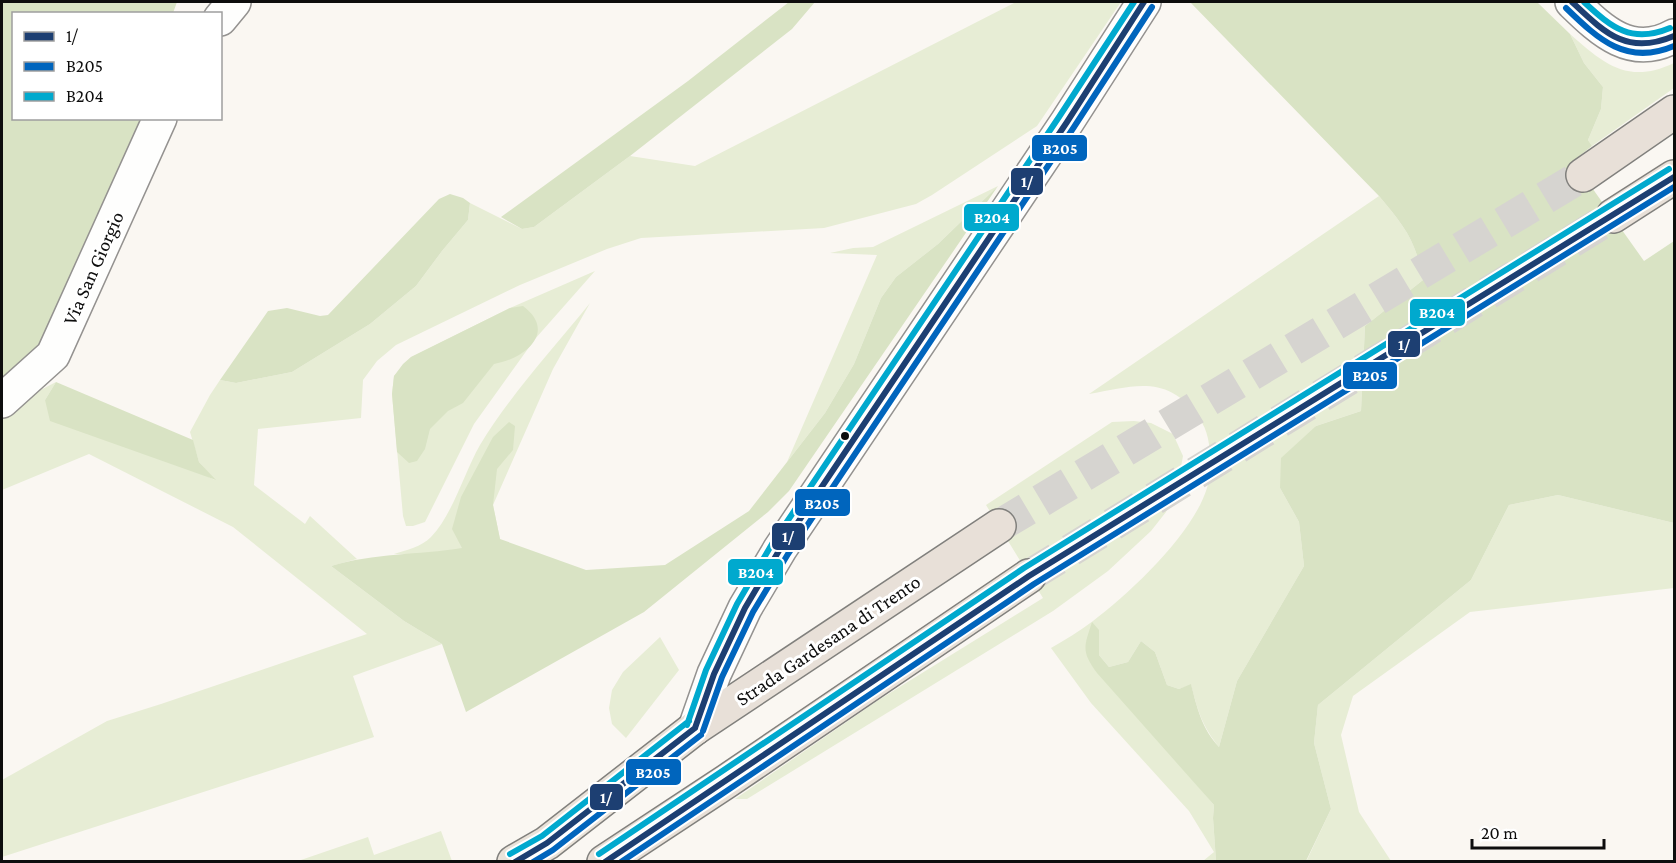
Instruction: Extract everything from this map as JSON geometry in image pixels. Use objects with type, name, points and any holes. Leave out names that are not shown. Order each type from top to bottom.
[{"type":"highway","points":[[1583,175],[1674,112]]},
{"type":"highway","points":[[1613,216],[1674,177]]},
{"type":"highway","name":"Strada Gardesana di Trento","points":[[695,728],[999,526]]},
{"type":"highway","points":[[604,861],[728,782],[1029,576]]},
{"type":"main road","name":"Strada Gardesana di Trento","points":[[514,861],[546,843],[695,728]]},
{"type":"street","points":[[222,17],[234,2]]},
{"type":"street","points":[[695,728],[714,674],[745,608],[780,549],[1067,122],[1144,2]]},
{"type":"street","points":[[1572,2],[1599,27],[1624,42],[1637,45],[1651,44],[1674,36]]},
{"type":"street","name":"Via San Giorgio","points":[[2,401],[53,355],[159,120]]},
{"type":"green space","points":[[2,2],[177,2],[173,12],[12,12],[12,120],[151,120],[48,337],[2,379]]},
{"type":"green space","points":[[789,2],[815,2],[792,29],[630,156],[534,227],[522,229],[501,217],[688,81]]},
{"type":"green space","points":[[1016,2],[1121,2],[1037,126],[932,195],[916,204],[824,228],[641,238],[607,249],[520,285],[396,345],[377,361],[363,380],[361,418],[258,429],[254,485],[305,524],[310,516],[357,559],[331,566],[404,621],[442,644],[353,676],[374,737],[2,857],[2,780],[107,721],[367,634],[233,527],[89,454],[2,490],[2,418],[25,398],[56,382],[45,400],[215,480],[199,462],[190,432],[220,380],[236,383],[292,372],[370,324],[416,286],[468,220],[470,203],[522,229],[534,227],[630,156],[695,166]]},
{"type":"green space","points":[[1190,2],[1537,2],[1570,34],[1584,63],[1603,87],[1601,109],[1588,140],[1592,146],[1573,161],[1644,261],[1674,241],[1674,523],[1558,495],[1509,505],[1471,580],[1318,705],[1314,743],[1331,809],[1306,861],[1216,861],[1214,805],[1097,673],[1086,654],[1086,643],[1092,622],[1099,630],[1099,655],[1109,667],[1128,662],[1141,641],[1155,652],[1167,685],[1179,689],[1191,684],[1204,725],[1219,747],[1237,681],[1304,566],[1299,522],[1280,488],[1281,458],[1316,426],[1361,411],[1365,326],[1423,280],[1417,254],[1408,234],[1379,196]]},
{"type":"green space","points":[[1570,34],[1594,54],[1618,68],[1643,72],[1674,63],[1674,88],[1592,146],[1588,140],[1601,109],[1603,87],[1584,63]]},
{"type":"green space","points":[[998,186],[938,244],[896,277],[881,298],[854,364],[825,413],[787,462],[877,255],[830,253],[873,247]]},
{"type":"green space","points":[[998,186],[789,491],[768,512],[644,612],[466,712],[442,644],[404,621],[331,566],[380,556],[462,548],[452,529],[461,497],[493,437],[509,422],[515,426],[513,450],[497,469],[493,505],[500,539],[586,570],[665,565],[749,511],[825,413],[854,364],[881,298],[896,277],[938,244]]},
{"type":"green space","points":[[450,194],[470,203],[468,220],[416,286],[370,324],[292,372],[236,383],[220,380],[268,311],[287,308],[320,316],[328,315],[439,199]]},
{"type":"green space","points":[[1379,196],[1408,234],[1417,254],[1423,280],[1365,326],[1361,411],[1316,426],[1280,488],[1299,522],[1304,566],[1237,681],[1219,747],[1201,718],[1191,685],[1179,689],[1167,685],[1155,652],[1141,641],[1128,662],[1109,667],[1099,655],[1099,630],[1086,642],[1167,750],[1214,805],[1216,861],[1203,861],[1214,852],[1189,811],[1091,703],[1051,648],[1108,609],[1175,543],[1200,506],[1207,488],[1210,468],[1208,438],[1199,418],[1187,404],[1175,394],[1162,389],[1135,386],[1089,394]]},
{"type":"green space","points":[[595,271],[535,339],[474,424],[425,522],[406,526],[403,516],[392,394],[394,376],[411,357],[510,308]]},
{"type":"green space","points":[[590,303],[553,369],[493,505],[500,539],[484,547],[394,554],[423,543],[439,528],[474,456],[492,426],[518,390]]},
{"type":"green space","points":[[523,306],[533,316],[537,325],[537,334],[533,343],[516,356],[494,364],[463,403],[448,411],[430,429],[425,449],[417,461],[409,463],[397,452],[392,394],[394,376],[411,357],[510,308]]},
{"type":"green space","points":[[56,382],[193,440],[199,462],[216,480],[50,421],[45,400]]},
{"type":"green space","points":[[1112,422],[1151,423],[1173,434],[1183,456],[1178,483],[1166,512],[1151,531],[1108,571],[1053,611],[747,799],[735,799],[877,701],[1043,598],[986,505]]},
{"type":"green space","points":[[1558,495],[1674,523],[1674,588],[1470,612],[1353,696],[1341,735],[1359,812],[1391,861],[1306,862],[1331,809],[1314,743],[1318,705],[1471,580],[1509,505]]},
{"type":"green space","points":[[660,637],[679,670],[626,738],[612,724],[609,708],[612,690],[623,672]]},
{"type":"green space","points":[[441,831],[452,861],[298,861],[368,837],[374,855]]},
{"type":"tunnel","points":[[999,526],[1583,175]]},
{"type":"tunnel","points":[[1029,576],[1613,216]]},
{"type":"transit line","name":"B204","points":[[687,725],[706,670],[737,604],[772,544],[1134,2]]},
{"type":"transit line","name":"1/","points":[[695,728],[714,674],[745,608],[780,549],[1067,122],[1144,2]]},
{"type":"transit line","name":"1/","points":[[1572,2],[1606,32],[1618,38],[1643,43],[1657,42],[1674,36]]},
{"type":"transit line","name":"B204","points":[[1584,2],[1613,26],[1623,31],[1644,34],[1657,33],[1670,28]]},
{"type":"transit line","name":"B205","points":[[703,731],[722,677],[753,612],[788,554],[1152,7]]},
{"type":"transit line","name":"B205","points":[[1566,8],[1602,39],[1628,51],[1642,53],[1674,46]]},
{"type":"transit line","name":"B204","points":[[599,854],[1024,568],[1669,169]]},
{"type":"transit line","name":"1/","points":[[605,862],[1029,576],[1674,177]]},
{"type":"transit line","name":"B205","points":[[621,862],[1034,584],[1674,187]]},
{"type":"transit line","name":"B204","points":[[510,854],[542,836],[689,721]]},
{"type":"transit line","name":"1/","points":[[515,862],[547,843],[695,728]]},
{"type":"transit line","name":"B205","points":[[533,862],[553,850],[701,735]]}]
